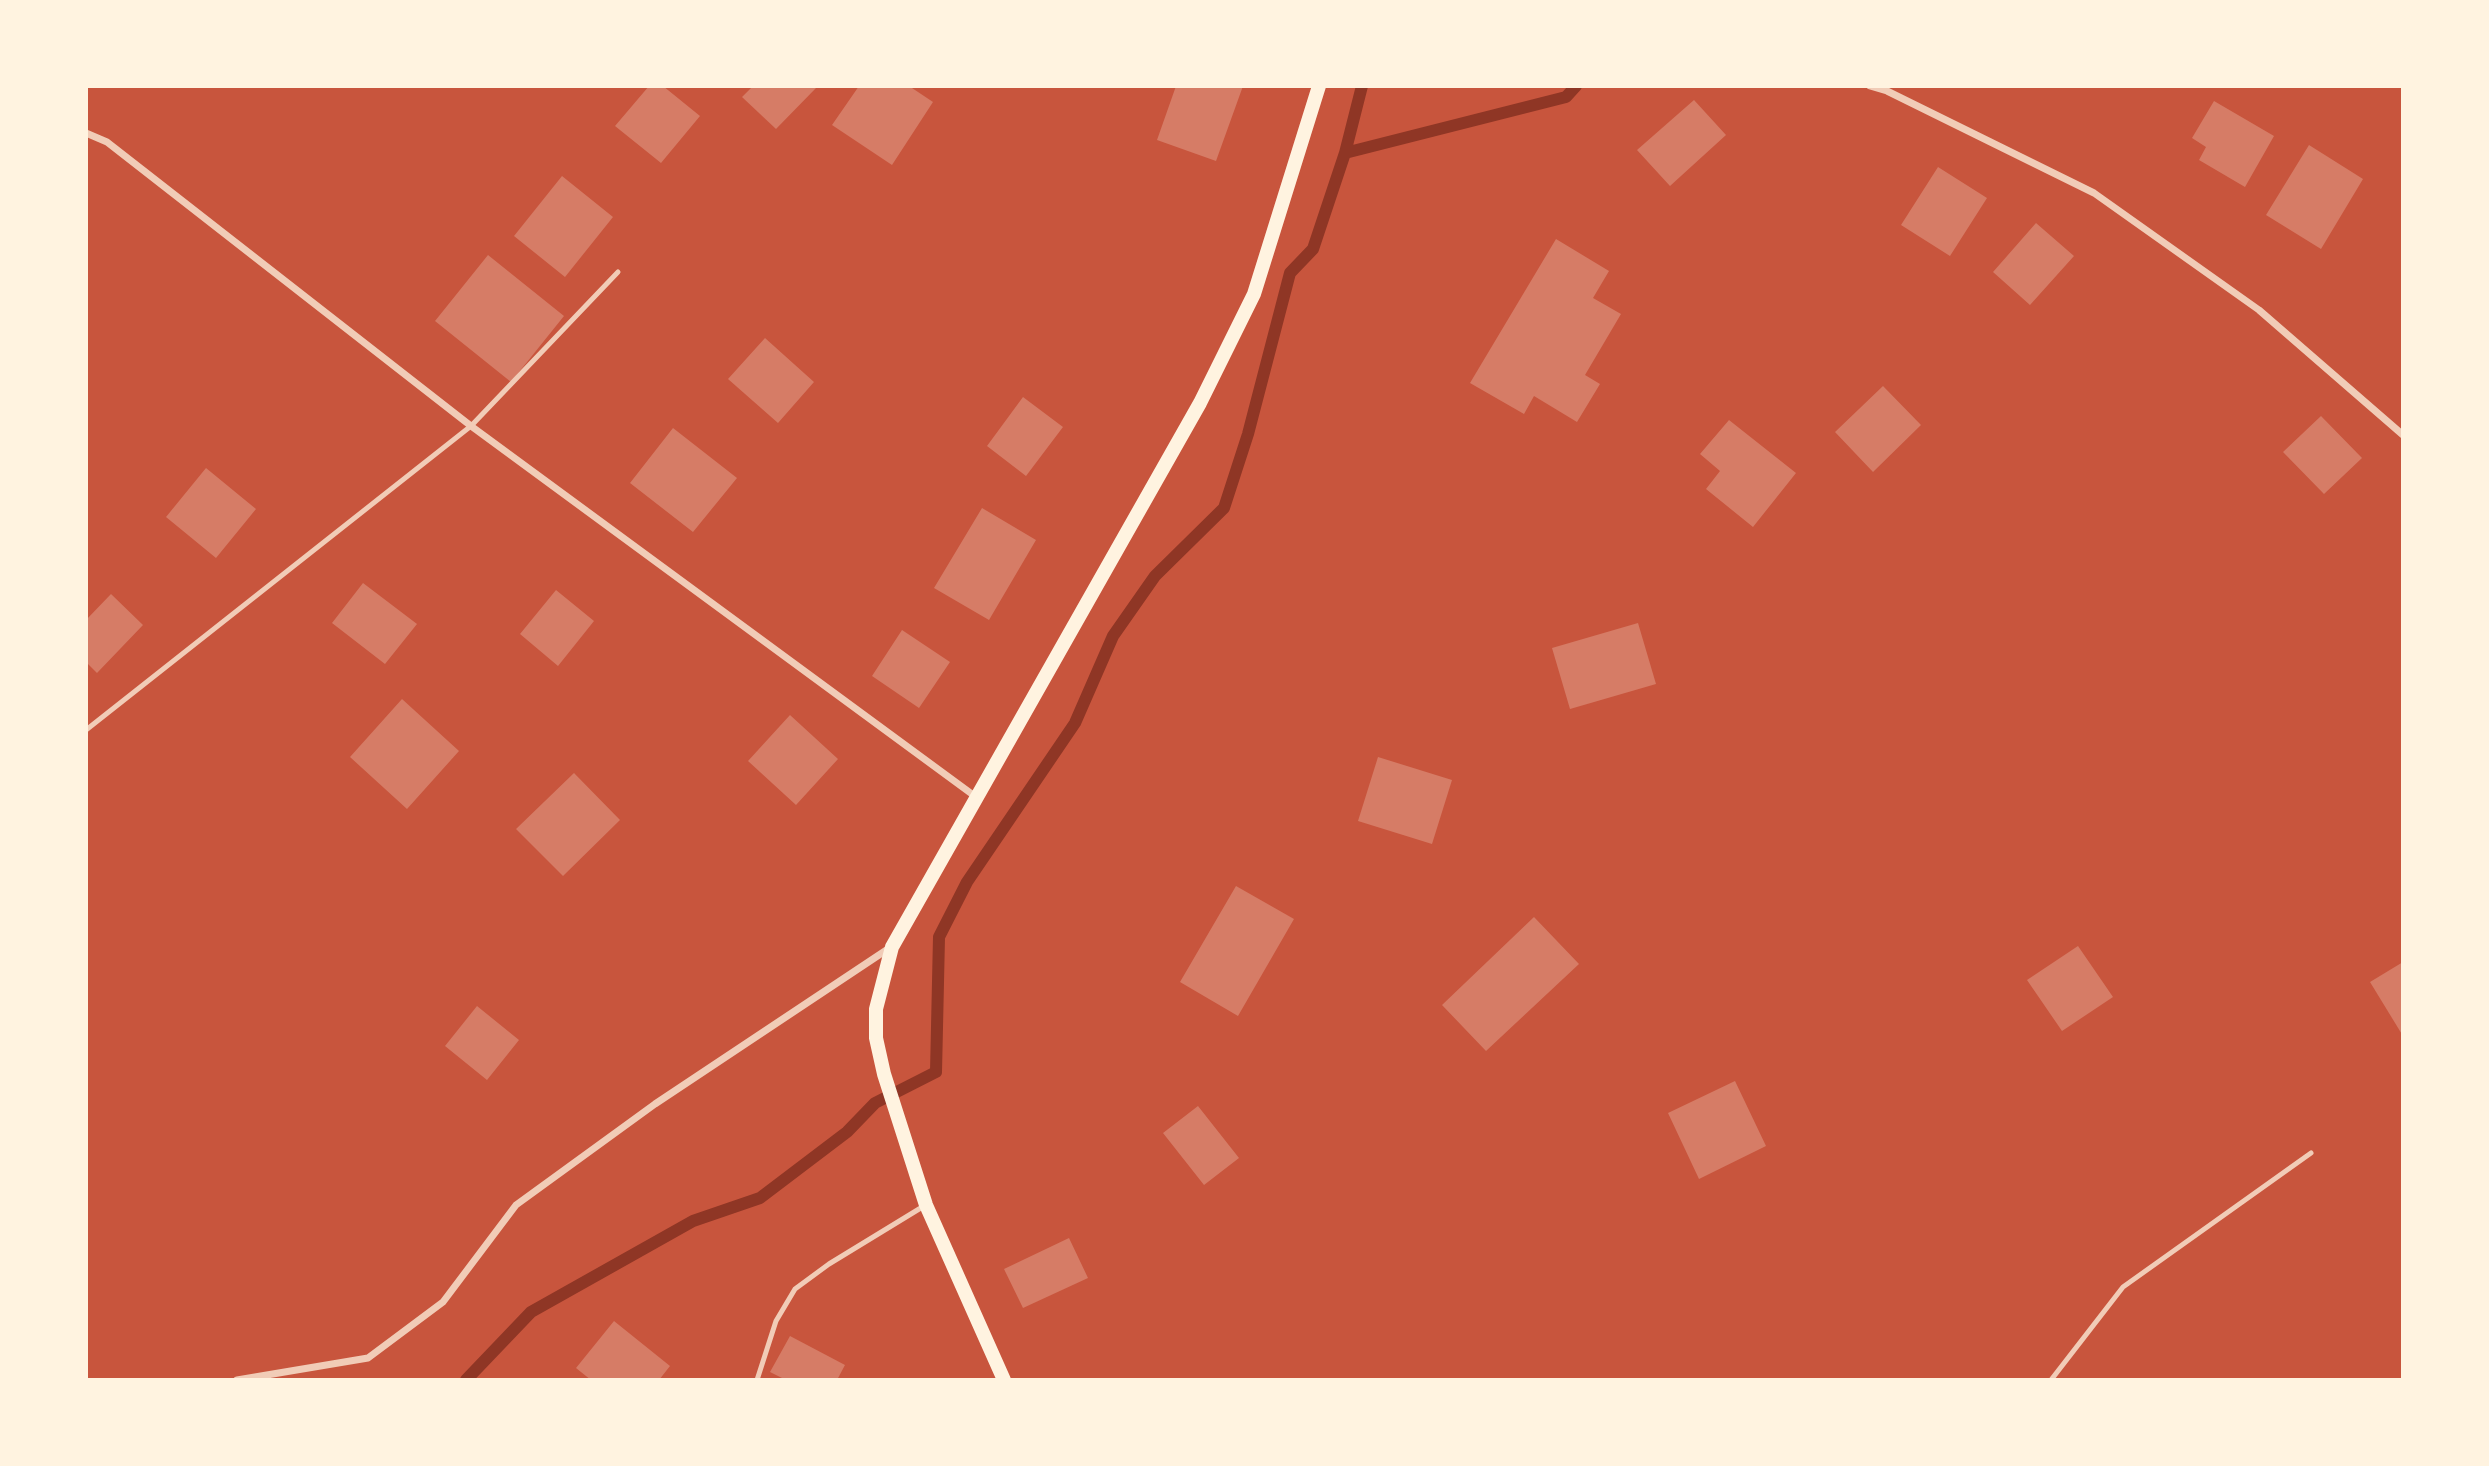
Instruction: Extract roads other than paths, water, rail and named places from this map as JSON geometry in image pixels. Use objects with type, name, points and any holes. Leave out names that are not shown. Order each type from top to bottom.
[{"type":"main road","points":[[1004,1380],[926,1205],[884,1074],[876,1038],[876,1009],[892,947],[1200,403],[1254,294],[1319,86]]},
{"type":"street","points":[[1870,86],[1887,91],[2094,193],[2259,310],[2403,435]]},
{"type":"street","points":[[86,133],[107,142],[471,426],[976,797]]},
{"type":"street","points":[[237,1380],[368,1358],[443,1302],[516,1205],[655,1104],[892,947]]},
{"type":"lane","points":[[86,730],[471,426],[618,272]]},
{"type":"lane","points":[[2051,1380],[2123,1287],[2311,1153]]},
{"type":"lane","points":[[757,1380],[776,1321],[796,1289],[829,1264],[926,1205]]},
{"type":"waterway","points":[[1345,153],[1362,86]]},
{"type":"waterway","points":[[466,1380],[531,1312],[693,1221],[760,1198],[847,1132],[875,1103],[936,1072],[939,937],[967,882],[1075,723],[1113,636],[1155,576],[1224,508],[1248,434],[1290,273],[1313,249],[1345,153],[1566,97],[1576,86]]}]
